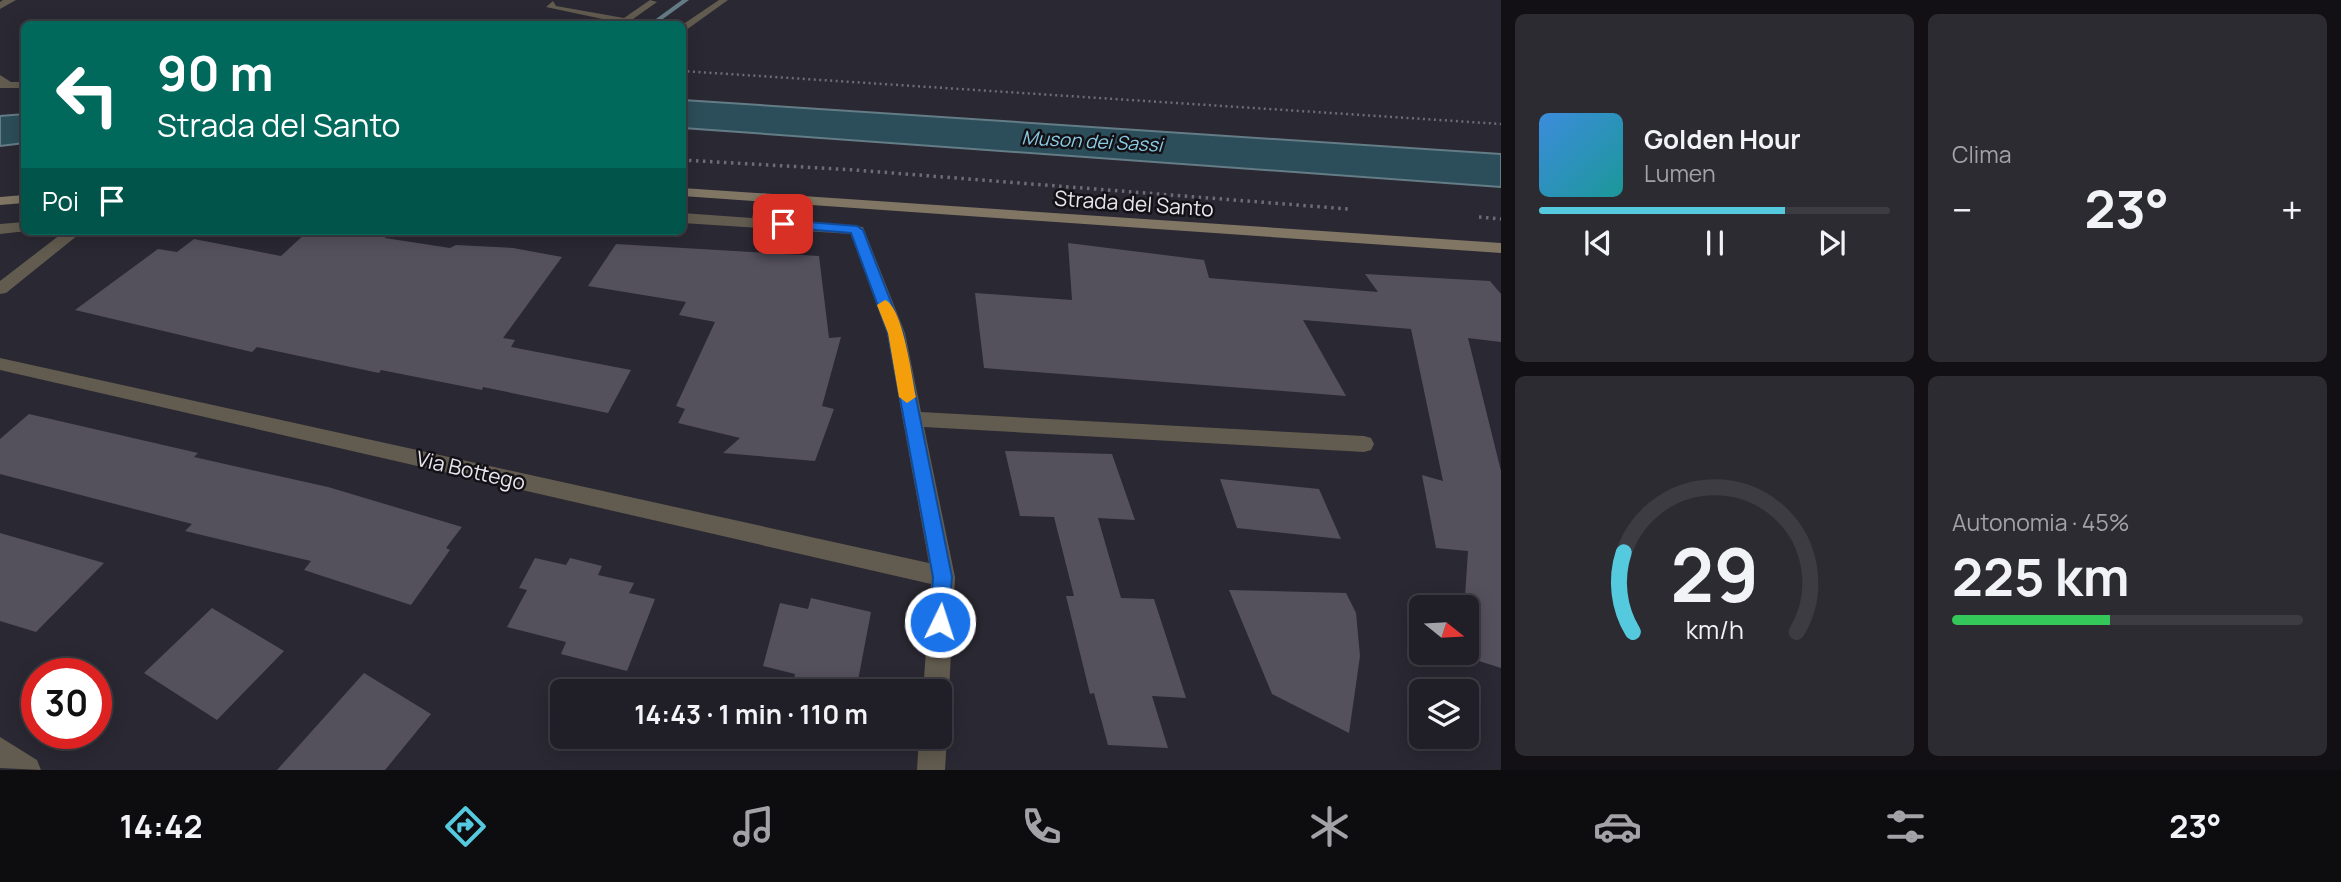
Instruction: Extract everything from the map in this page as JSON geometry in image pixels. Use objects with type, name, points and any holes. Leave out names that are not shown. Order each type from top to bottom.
[{"type":"main road","name":"Strada del Santo","points":[[686,192],[1501,248]]},
{"type":"main road","points":[[0,201],[21,199]]},
{"type":"street","points":[[0,6],[11,0]]},
{"type":"street","points":[[759,222],[764,197]]},
{"type":"street","points":[[686,218],[857,230],[896,333],[943,577],[937,679]]},
{"type":"street","points":[[0,229],[21,227]]},
{"type":"street","points":[[0,289],[70,235]]},
{"type":"street","name":"Via Bottego","points":[[0,364],[943,577]]},
{"type":"street","points":[[911,419],[1364,444]]},
{"type":"street","points":[[931,770],[932,749]]},
{"type":"street","points":[[0,751],[27,770]]},
{"type":"lane","points":[[686,27],[724,0]]},
{"type":"lane","points":[[627,21],[653,2]]},
{"type":"lane","points":[[553,4],[550,7],[615,21]]},
{"type":"lane","points":[[2,83],[21,85]]},
{"type":"path","points":[[686,71],[1501,124]]},
{"type":"path","points":[[686,160],[855,170],[1353,209]]},
{"type":"path","points":[[1474,217],[1501,219]]},
{"type":"water","name":"Muson dei Sassi","points":[[686,100],[1501,154],[1501,187],[686,128]]},
{"type":"water","points":[[21,114],[21,143],[0,146],[0,116]]},
{"type":"building","points":[[304,235],[386,235],[385,238],[450,248],[456,245],[513,248],[562,257],[503,338],[515,340],[511,347],[631,370],[608,413],[483,387],[482,390],[381,370],[379,373],[257,347],[252,352],[75,310],[158,249],[177,252],[194,239],[281,256]]},
{"type":"building","points":[[1068,243],[1204,260],[1209,278],[1378,292],[1365,274],[1490,281],[1501,294],[1501,342],[1468,338],[1501,471],[1501,668],[1479,661],[1479,595],[1465,595],[1468,551],[1436,548],[1422,475],[1443,481],[1411,329],[1303,320],[1346,396],[984,368],[975,293],[1072,300]]},
{"type":"building","points":[[616,244],[819,256],[829,338],[841,337],[822,406],[834,409],[815,461],[723,453],[740,438],[678,423],[685,409],[676,406],[715,322],[679,315],[686,302],[588,286]]},
{"type":"building","points":[[29,414],[198,453],[194,457],[328,487],[462,527],[446,548],[450,550],[411,605],[304,570],[311,561],[185,531],[192,524],[0,474],[0,439]]},
{"type":"building","points":[[1005,451],[1112,454],[1135,520],[1098,518],[1121,598],[1154,599],[1186,698],[1152,696],[1168,748],[1108,745],[1094,693],[1090,694],[1066,596],[1074,596],[1054,517],[1020,516]]},
{"type":"building","points":[[1220,479],[1319,489],[1341,539],[1237,528]]},
{"type":"building","points":[[0,533],[104,563],[36,632],[0,621]]},
{"type":"building","points":[[535,558],[566,565],[570,558],[602,566],[598,575],[634,583],[629,593],[655,599],[627,671],[561,654],[566,642],[507,627],[527,590],[519,588]]},
{"type":"building","points":[[1229,590],[1346,593],[1356,613],[1360,656],[1349,733],[1272,694]]},
{"type":"building","points":[[811,598],[871,612],[858,679],[794,679],[795,674],[763,666],[780,603],[808,609]]},
{"type":"building","points":[[212,608],[284,651],[217,720],[144,673]]},
{"type":"building","points":[[364,673],[431,714],[385,770],[277,770]]},
{"type":"waterway","points":[[656,21],[686,0]]},
{"type":"slow traffic","points":[[885,305],[896,333],[907,397]]},
{"type":"route","points":[[783,224],[857,230],[896,333],[943,577],[940,622]]}]
